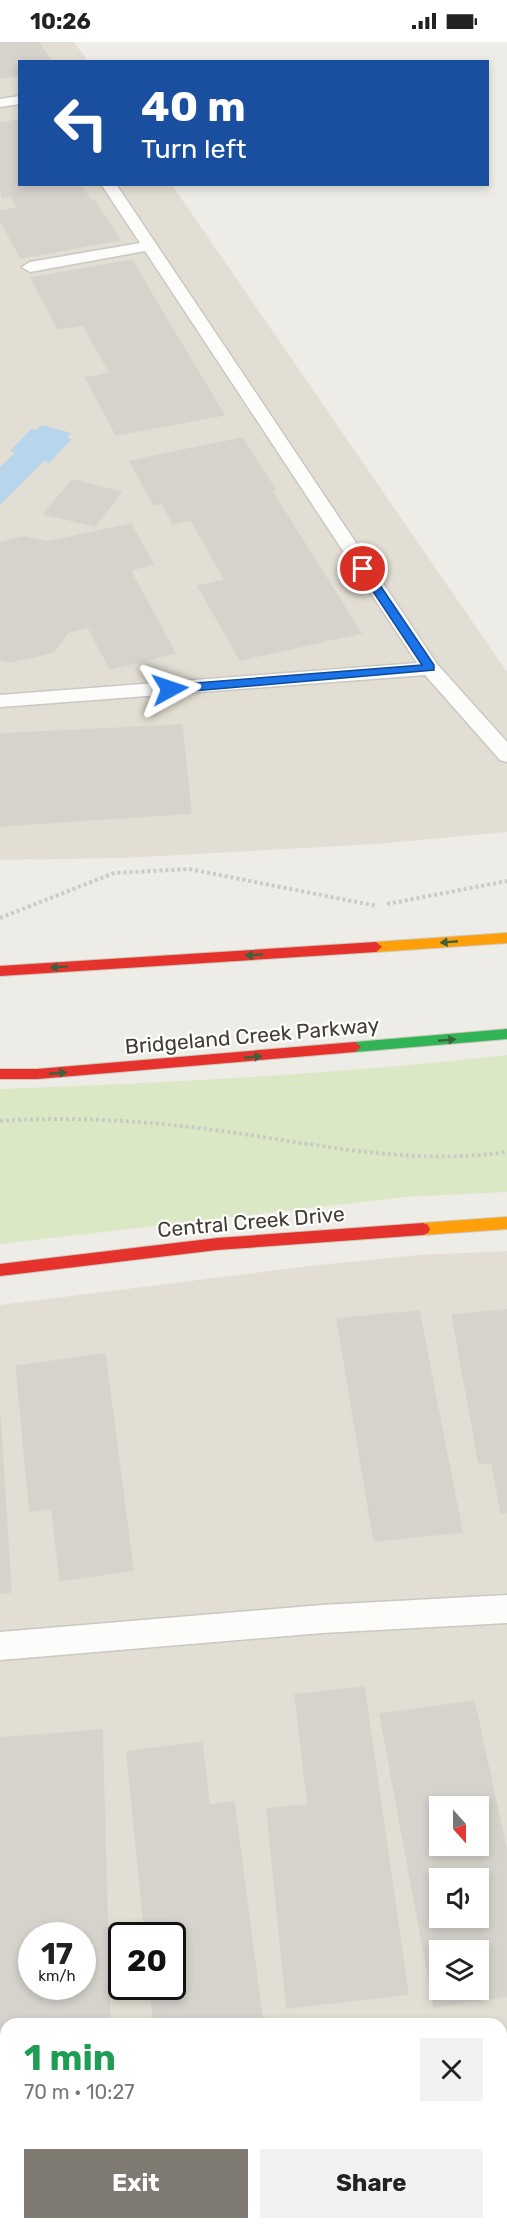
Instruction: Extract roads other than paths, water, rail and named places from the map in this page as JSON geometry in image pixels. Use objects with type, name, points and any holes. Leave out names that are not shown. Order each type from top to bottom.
[{"type":"main road","points":[[0,971],[507,938]]},
{"type":"main road","name":"Bridgeland Creek Parkway","points":[[0,1074],[37,1074],[507,1034]]},
{"type":"main road","name":"Central Creek Drive","points":[[0,1270],[217,1244],[507,1223]]},
{"type":"lane","points":[[0,103],[18,100]]},
{"type":"lane","points":[[109,186],[430,668],[507,755]]},
{"type":"lane","points":[[30,267],[148,246]]},
{"type":"lane","points":[[0,701],[430,668]]},
{"type":"lane","points":[[0,1646],[322,1619],[507,1609]]},
{"type":"water","points":[[42,425],[71,433],[67,438],[72,439],[49,463],[44,461],[0,505],[0,467],[15,453],[10,451],[31,429],[36,430]]}]
